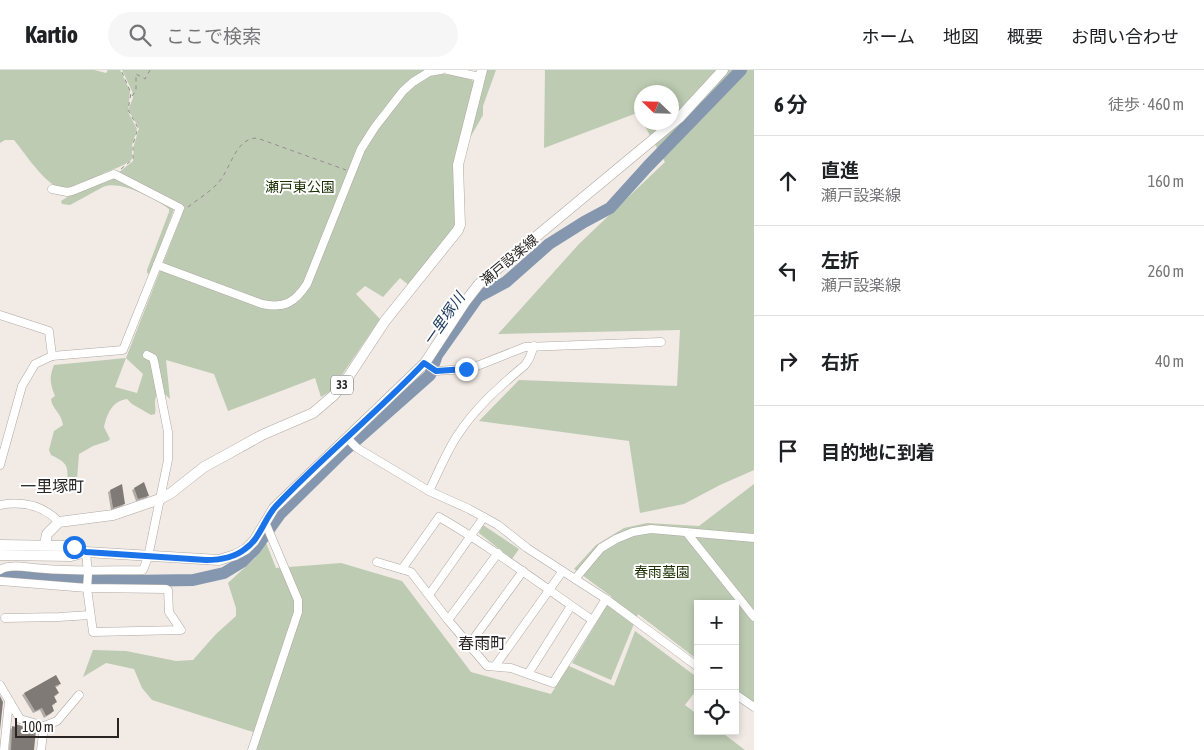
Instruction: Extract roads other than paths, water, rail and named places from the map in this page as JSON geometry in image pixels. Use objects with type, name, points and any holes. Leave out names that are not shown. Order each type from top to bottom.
[{"type":"main road","name":"瀬戸設楽線","points":[[0,556],[71,556],[86,552],[219,560],[246,549],[254,541],[274,508],[426,364],[465,302],[480,284],[679,118],[724,70]]},
{"type":"main road","name":"33","points":[[59,522],[113,515],[171,493],[204,467],[262,435],[313,413],[333,396],[385,321],[458,230],[460,225],[458,165],[481,74]]},
{"type":"main road","points":[[45,545],[47,534],[59,522]]},
{"type":"main road","name":"瀬戸設楽線","points":[[0,545],[74,547],[86,552]]},
{"type":"street","points":[[157,265],[262,304],[273,306],[292,301],[307,284],[361,149],[403,91],[421,76],[429,72],[441,70]]},
{"type":"street","points":[[448,70],[481,74]]},
{"type":"street","points":[[0,465],[22,386],[35,364],[52,356],[123,350],[180,208],[114,174],[72,191],[52,189]]},
{"type":"street","points":[[0,315],[48,331],[52,356]]},
{"type":"street","points":[[426,364],[436,371],[466,369],[492,361],[525,347],[661,342]]},
{"type":"street","points":[[429,492],[456,437],[466,423],[483,402],[525,365],[534,346]]},
{"type":"street","points":[[2,569],[22,566],[88,572],[143,570],[148,556],[160,493],[168,465],[168,435],[154,361],[152,356],[147,355]]},
{"type":"street","points":[[347,438],[357,448],[429,492],[498,525],[527,548],[606,599],[694,663]]},
{"type":"street","points":[[0,505],[14,503],[32,505],[53,515],[59,522]]},
{"type":"street","points":[[429,595],[484,517]]},
{"type":"street","points":[[402,569],[439,518],[498,553],[592,620]]},
{"type":"street","points":[[252,750],[298,612],[298,600],[265,523]]},
{"type":"street","points":[[575,579],[601,548],[616,538],[633,532],[651,529],[754,538]]},
{"type":"street","points":[[687,533],[754,617]]},
{"type":"street","points":[[0,582],[88,587],[166,588],[168,590],[168,612],[181,630],[93,632],[90,615],[88,587],[88,572],[86,552]]},
{"type":"street","points":[[448,620],[498,553]]},
{"type":"street","points":[[377,562],[411,572],[487,666],[511,668],[553,683],[606,599]]},
{"type":"street","points":[[469,645],[522,571]]},
{"type":"street","points":[[495,666],[562,572]]},
{"type":"street","points":[[528,674],[571,606]]},
{"type":"street","points":[[5,618],[90,615]]},
{"type":"street","points":[[0,685],[20,719],[44,726],[56,721],[79,695]]},
{"type":"street","points":[[739,697],[754,707]]},
{"type":"street","points":[[4,750],[9,700]]},
{"type":"street","points":[[41,750],[44,726]]},
{"type":"waterway","name":"一里塚川","points":[[0,571],[78,579],[129,581],[193,580],[224,573],[242,562],[255,549],[280,514],[343,452],[430,375],[437,355],[478,297],[506,282],[549,244],[610,208],[741,70]]},
{"type":"district","name":"一里塚町","points":[[52,486]]},
{"type":"district","name":"春雨町","points":[[482,643]]},
{"type":"park label","name":"瀬戸東公園","points":[[300,187]]},
{"type":"park label","name":"春雨墓園","points":[[662,572]]}]
